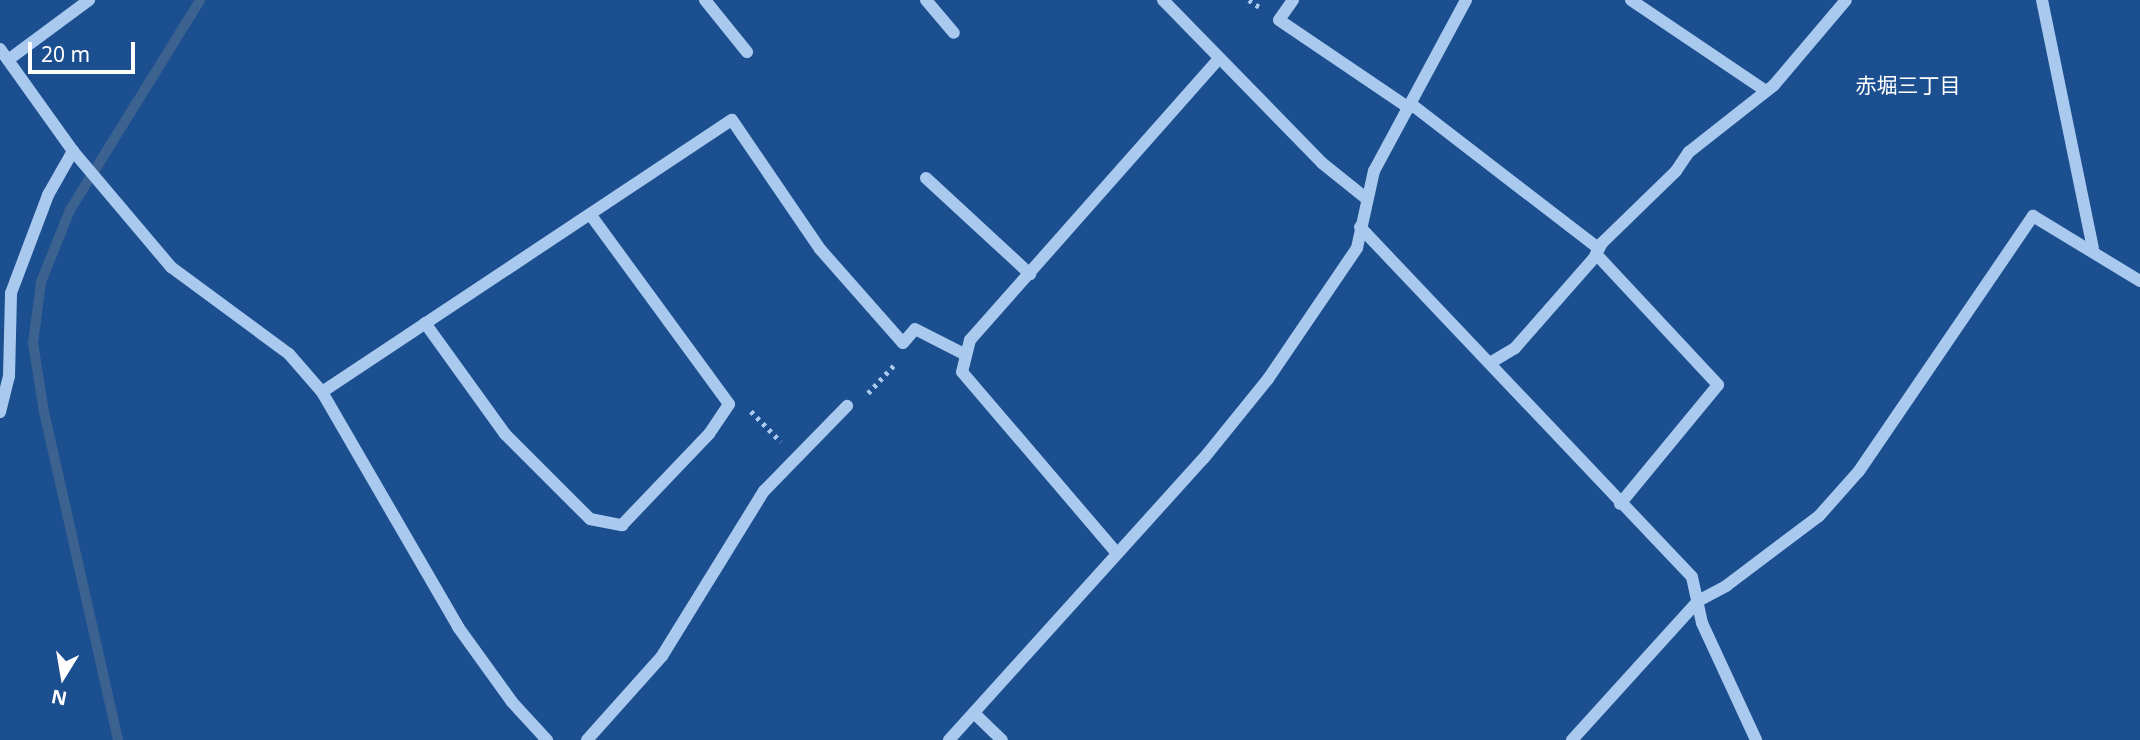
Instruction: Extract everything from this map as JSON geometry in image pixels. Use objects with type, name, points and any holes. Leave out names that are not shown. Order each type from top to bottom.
[{"type":"street","points":[[89,0],[4,54],[78,155],[171,267],[289,354],[322,392],[458,627],[512,702],[547,740]]},
{"type":"street","points":[[705,0],[747,52]]},
{"type":"street","points":[[926,0],[954,33]]},
{"type":"street","points":[[1163,0],[1322,163],[1367,200]]},
{"type":"street","points":[[1293,0],[1279,20],[1410,106],[1597,251],[1718,385],[1620,504]]},
{"type":"street","points":[[949,740],[976,715],[1115,551],[1204,458],[1268,379],[1357,248],[1374,171],[1464,4],[1449,0]]},
{"type":"street","points":[[1631,0],[1766,91]]},
{"type":"street","points":[[1490,363],[1515,348],[1597,251],[1689,152],[1766,91],[1846,0]]},
{"type":"street","points":[[2042,0],[2093,248]]},
{"type":"street","points":[[1115,551],[962,372],[970,340],[1219,59]]},
{"type":"street","points":[[322,392],[732,120],[820,249],[903,343],[915,329],[966,355]]},
{"type":"street","points":[[0,412],[9,376],[11,292],[48,195],[78,155]]},
{"type":"street","points":[[926,178],[1030,274]]},
{"type":"street","points":[[425,323],[505,434],[590,519],[622,525],[709,434],[729,404],[590,214]]},
{"type":"street","points":[[1572,740],[1698,601],[1726,586],[1819,516],[1859,471],[2033,216],[2093,248],[2140,281]]},
{"type":"street","points":[[1360,227],[1692,577],[1702,623],[1756,740]]},
{"type":"street","points":[[587,740],[662,656],[764,491],[847,406]]},
{"type":"street","points":[[976,715],[1002,740]]},
{"type":"path","points":[[847,406],[860,402],[899,360],[903,343]]},
{"type":"path","points":[[729,404],[750,410],[797,458]]},
{"type":"waterway","points":[[118,740],[43,406],[33,343],[41,282],[70,210],[200,0]]},
{"type":"district","name":"赤堀三丁目","points":[[1908,85]]}]
